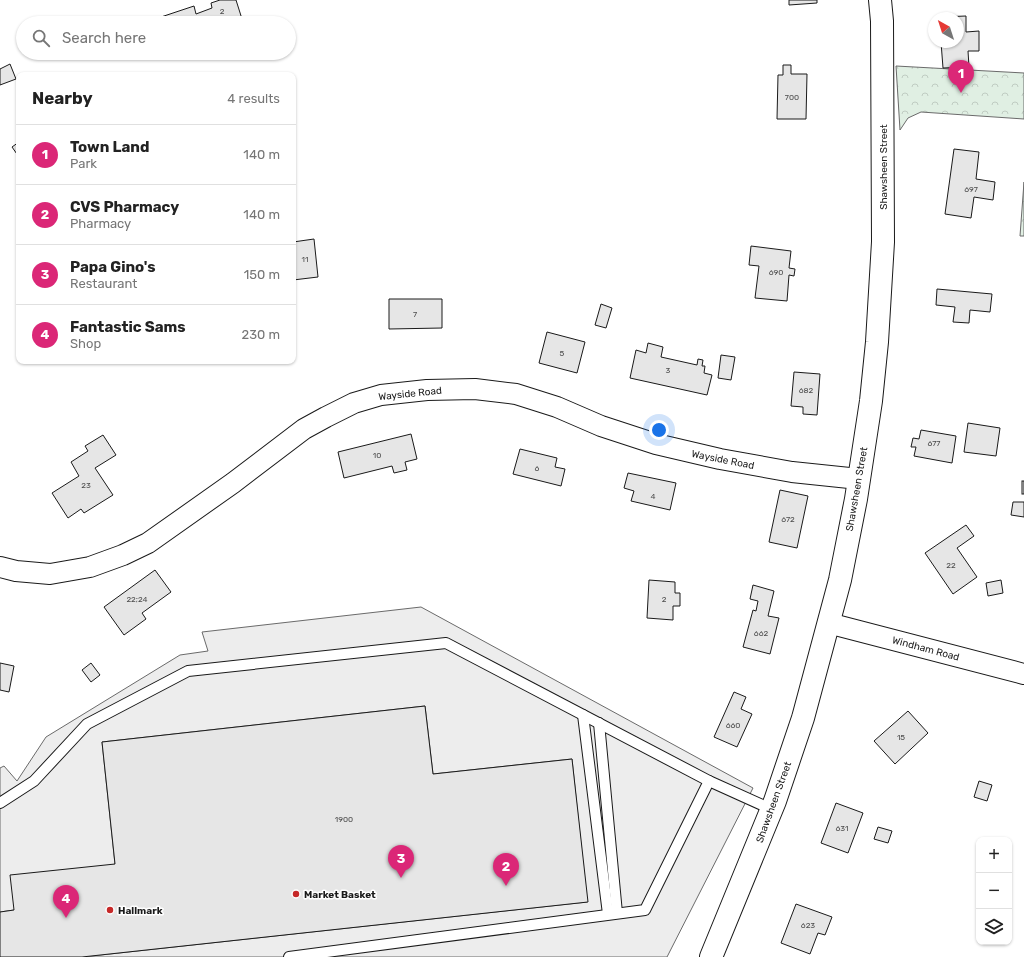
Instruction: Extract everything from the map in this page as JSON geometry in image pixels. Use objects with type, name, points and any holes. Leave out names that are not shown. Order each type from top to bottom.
[{"type":"main road","name":"Shawsheen Street","points":[[711,957],[772,809],[803,718],[840,580],[858,479],[877,342],[883,242],[882,37],[880,0]]},
{"type":"street","name":"Wayside Road","points":[[0,567],[16,571],[50,574],[90,567],[123,555],[148,543],[239,479],[304,429],[326,417],[354,403],[381,395],[427,390],[475,389],[516,394],[557,406],[601,426],[656,444],[720,459],[784,470],[858,479]]},
{"type":"street","name":"Windham Road","points":[[828,623],[1024,674]]},
{"type":"lane","points":[[0,803],[34,781],[86,724],[188,671],[446,643],[710,780],[772,809]]},
{"type":"lane","points":[[583,715],[612,914]]},
{"type":"lane","points":[[599,723],[612,914]]},
{"type":"lane","points":[[289,957],[645,910],[710,780]]},
{"type":"green space","points":[[896,66],[1024,73],[1024,119],[921,112],[908,118],[900,130]]},
{"type":"green space","points":[[1024,182],[1024,236],[1020,236]]},
{"type":"shaded area","points":[[421,607],[753,788],[667,957],[82,957],[587,902],[572,759],[433,774],[425,706],[102,742],[115,864],[14,910],[0,912],[0,768],[4,766],[17,781],[46,737],[180,655],[208,651],[202,632]]},
{"type":"building","points":[[220,0],[236,0],[241,16],[164,16],[194,6],[196,14],[212,8],[211,3]]},
{"type":"building","points":[[789,0],[817,0],[817,3],[789,5]]},
{"type":"building","points":[[964,16],[966,16],[966,32],[979,31],[979,51],[968,51],[969,67],[943,68],[941,48],[964,48]]},
{"type":"building","points":[[10,64],[16,79],[0,85],[0,69]]},
{"type":"building","points":[[783,65],[791,65],[791,74],[807,74],[806,119],[777,119],[778,75],[783,75]]},
{"type":"building","points":[[16,144],[16,153],[12,147]]},
{"type":"building","points":[[954,149],[979,152],[976,179],[995,182],[993,200],[974,197],[971,218],[945,214]]},
{"type":"building","points":[[314,239],[318,277],[296,280],[296,242]]},
{"type":"building","points":[[751,246],[791,251],[789,268],[795,269],[794,276],[789,275],[787,301],[755,298],[759,266],[749,265]]},
{"type":"building","points":[[937,289],[992,294],[990,312],[970,310],[969,323],[953,322],[955,307],[936,305]]},
{"type":"building","points":[[389,299],[442,299],[442,328],[389,329]]},
{"type":"building","points":[[601,304],[612,308],[606,328],[595,325]]},
{"type":"building","points":[[547,332],[585,342],[577,373],[539,363]]},
{"type":"building","points":[[648,343],[663,347],[661,357],[697,365],[698,359],[703,360],[702,366],[705,366],[704,373],[712,375],[707,395],[630,378],[636,350],[646,353]]},
{"type":"building","points":[[721,355],[735,357],[731,380],[718,378]]},
{"type":"building","points":[[794,372],[820,374],[817,415],[803,414],[803,407],[791,406]]},
{"type":"building","points":[[968,423],[1000,428],[996,456],[964,452]]},
{"type":"building","points":[[921,430],[956,436],[952,463],[914,456],[916,447],[911,447],[913,438],[919,439]]},
{"type":"building","points":[[411,434],[417,459],[405,462],[407,470],[394,473],[392,466],[344,478],[338,452]]},
{"type":"building","points":[[103,435],[116,455],[95,468],[113,495],[84,513],[81,509],[68,518],[52,493],[79,476],[71,462],[88,451],[85,446]]},
{"type":"building","points":[[520,449],[557,458],[555,467],[565,469],[561,486],[513,474]]},
{"type":"building","points":[[628,473],[676,483],[670,510],[631,501],[634,491],[624,488]]},
{"type":"building","points":[[1022,481],[1024,481],[1024,494],[1022,494]]},
{"type":"building","points":[[780,490],[808,496],[797,548],[769,542]]},
{"type":"building","points":[[1013,502],[1024,502],[1024,517],[1011,515]]},
{"type":"building","points":[[966,525],[974,536],[957,548],[977,577],[953,594],[925,553]]},
{"type":"building","points":[[155,570],[171,592],[142,613],[146,619],[124,635],[104,607]]},
{"type":"building","points":[[649,580],[675,582],[675,593],[680,593],[680,606],[673,606],[673,620],[647,618]]},
{"type":"building","points":[[1001,580],[1003,593],[988,596],[986,583]]},
{"type":"building","points":[[753,585],[774,591],[768,616],[779,618],[770,654],[743,647],[753,610],[756,611],[758,601],[750,599]]},
{"type":"building","points":[[0,663],[14,666],[9,692],[0,690]]},
{"type":"building","points":[[91,663],[100,675],[91,682],[82,670]]},
{"type":"building","points":[[734,692],[746,697],[741,709],[752,714],[737,747],[714,737]]},
{"type":"building","points":[[425,706],[433,774],[572,759],[588,902],[82,957],[0,957],[0,912],[14,910],[10,875],[115,864],[102,742]]},
{"type":"building","points":[[908,711],[928,733],[895,764],[874,741]]},
{"type":"building","points":[[979,781],[992,785],[987,801],[974,797]]},
{"type":"building","points":[[836,803],[863,813],[848,853],[821,843]]},
{"type":"building","points":[[878,827],[892,831],[888,843],[874,839]]},
{"type":"building","points":[[796,904],[832,917],[825,935],[818,933],[810,954],[781,943]]},
{"type":"place","name":"Town Land","points":[[961,93]]},
{"type":"place","name":"Papa Gino's","points":[[401,878]]},
{"type":"place","name":"CVS Pharmacy","points":[[506,886]]},
{"type":"place","name":"Market Basket","points":[[296,894]]},
{"type":"place","name":"Hallmark","points":[[110,910]]},
{"type":"place","name":"Fantastic Sams","points":[[66,918]]}]
